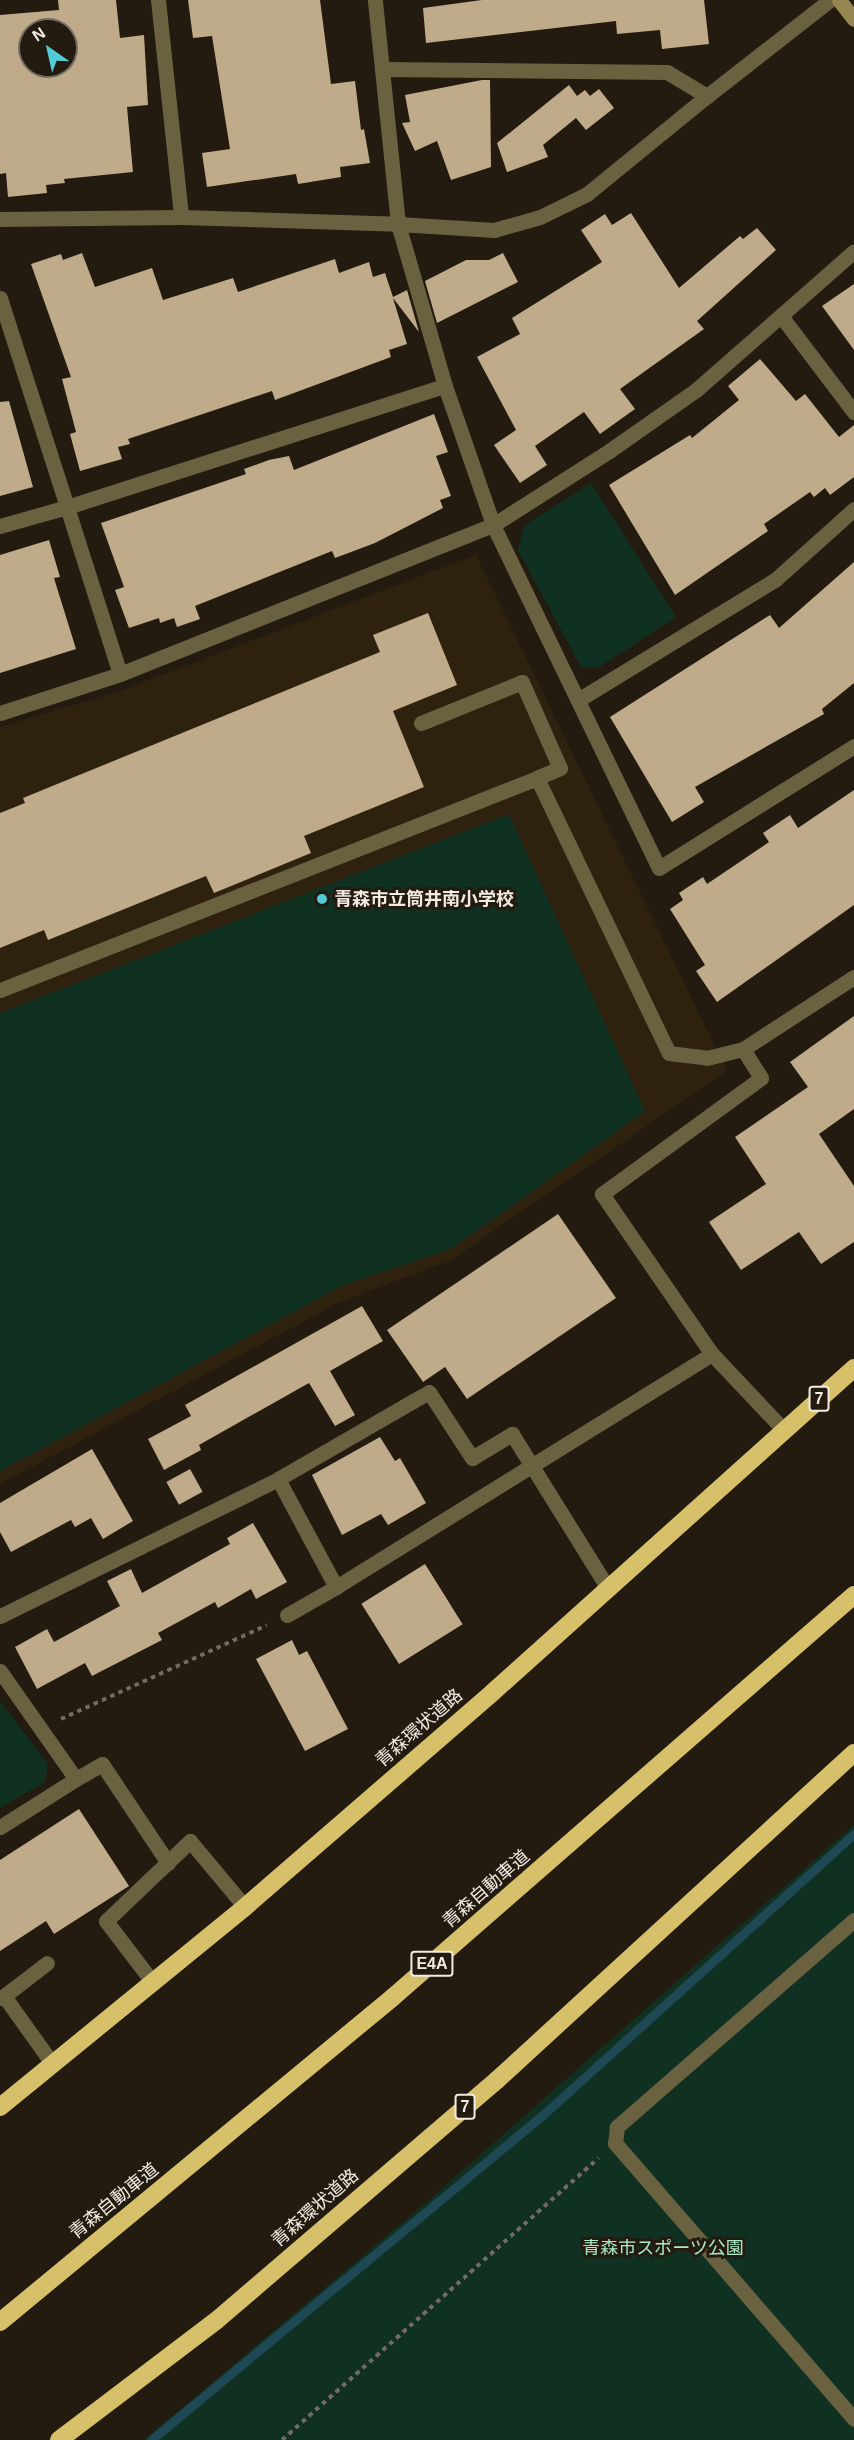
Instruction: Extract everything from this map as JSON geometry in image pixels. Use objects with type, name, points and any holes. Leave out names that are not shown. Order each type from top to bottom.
[{"type":"highway","name":"青森環状道路","points":[[0,2107],[151,1980],[245,1907],[854,1368]]},
{"type":"highway","name":"青森自動車道","points":[[0,2322],[392,1998],[854,1594]]},
{"type":"highway","name":"青森環状道路","points":[[59,2440],[217,2320],[497,2080],[854,1753]]},
{"type":"street","points":[[158,0],[181,217]]},
{"type":"street","points":[[375,0],[398,224],[445,386],[494,525],[659,868],[854,746]]},
{"type":"street","points":[[0,219],[181,217],[398,224],[494,230],[540,217],[587,194],[830,0]]},
{"type":"street","points":[[839,0],[854,19]]},
{"type":"street","points":[[382,69],[668,72],[707,96]]},
{"type":"street","points":[[0,713],[120,674],[494,525],[609,451],[696,390],[854,250]]},
{"type":"street","points":[[0,298],[7,345],[68,507],[120,674]]},
{"type":"street","points":[[781,316],[854,412]]},
{"type":"street","points":[[0,526],[68,507],[445,386]]},
{"type":"street","points":[[578,700],[776,579],[854,509]]},
{"type":"street","points":[[0,990],[560,768],[522,682],[421,723]]},
{"type":"street","points":[[537,778],[669,1053],[707,1058],[743,1049],[854,977]]},
{"type":"street","points":[[743,1049],[761,1078],[602,1194],[712,1354],[783,1429]]},
{"type":"street","points":[[287,1616],[534,1466],[712,1354]]},
{"type":"street","points":[[0,1616],[278,1479],[429,1392],[472,1458],[512,1434],[608,1588]]},
{"type":"street","points":[[278,1479],[336,1587]]},
{"type":"street","points":[[0,1671],[76,1779]]},
{"type":"street","points":[[0,1827],[102,1764],[168,1863]]},
{"type":"street","points":[[151,1980],[106,1921],[190,1841],[245,1907]]},
{"type":"street","points":[[854,1920],[617,2127],[615,2143],[854,2419]]},
{"type":"street","points":[[47,1963],[2,1997],[51,2062]]},
{"type":"path","points":[[39,1729],[287,1616]]},
{"type":"path","points":[[282,2440],[615,2143]]},
{"type":"shaded area","name":"青森市立筒井南小学校","points":[[476,555],[727,1071],[451,1260],[338,1303],[0,1484],[0,727],[120,691]]},
{"type":"green space","points":[[591,483],[676,617],[598,668],[581,667],[518,550],[524,526]]},
{"type":"green space","points":[[509,814],[645,1111],[451,1249],[343,1285],[0,1471],[0,1013]]},
{"type":"green space","points":[[0,1701],[48,1764],[45,1782],[0,1808]]},
{"type":"green space","name":"青森市スポーツ公園","points":[[854,1825],[854,2440],[144,2440],[429,2200]]},
{"type":"building","points":[[58,0],[116,0],[120,38],[144,35],[148,105],[127,107],[133,172],[64,179],[65,183],[46,185],[47,193],[8,197],[6,173],[0,174],[0,15],[59,10]]},
{"type":"building","points":[[188,0],[320,0],[331,84],[355,81],[361,130],[364,129],[370,163],[340,167],[341,177],[298,184],[296,174],[207,187],[202,153],[230,149],[212,36],[193,38]]},
{"type":"building","points":[[482,0],[704,0],[709,44],[662,49],[660,30],[617,34],[616,21],[426,43],[423,8]]},
{"type":"building","points":[[490,80],[491,167],[451,180],[437,141],[415,151],[402,123],[410,122],[405,95]]},
{"type":"building","points":[[569,85],[577,96],[585,90],[590,96],[599,89],[614,108],[586,130],[576,118],[543,145],[548,157],[507,172],[497,143]]},
{"type":"building","points":[[631,213],[679,288],[740,236],[743,239],[757,228],[776,250],[697,321],[704,329],[620,389],[635,409],[600,434],[584,412],[535,446],[547,465],[520,483],[494,445],[516,430],[477,357],[520,334],[512,318],[602,262],[581,230],[605,214],[612,225]]},
{"type":"building","points":[[82,253],[95,287],[152,268],[163,300],[233,278],[238,292],[335,259],[339,273],[369,262],[373,277],[385,273],[393,297],[407,290],[419,332],[393,298],[407,344],[389,350],[391,357],[275,400],[272,391],[128,439],[130,444],[118,447],[122,459],[80,471],[70,434],[76,432],[62,379],[71,377],[31,264],[61,254],[63,260]]},
{"type":"building","points":[[503,253],[518,282],[437,323],[425,281],[466,260],[489,260]]},
{"type":"building","points":[[854,284],[854,350],[822,306]]},
{"type":"building","points":[[760,359],[796,401],[805,394],[839,437],[854,425],[854,477],[830,495],[825,488],[814,497],[810,492],[764,524],[768,531],[675,595],[609,485],[690,435],[692,438],[739,400],[728,386]]},
{"type":"building","points":[[9,401],[33,487],[0,496],[0,402]]},
{"type":"building","points":[[434,414],[448,452],[436,456],[451,496],[440,500],[443,508],[375,543],[335,558],[332,551],[195,606],[200,619],[177,627],[174,618],[160,623],[159,618],[129,628],[115,590],[124,587],[101,523],[246,474],[244,469],[269,460],[289,456],[294,470]]},
{"type":"building","points":[[49,540],[60,577],[54,578],[76,649],[0,673],[0,555]]},
{"type":"building","points":[[854,562],[854,683],[822,709],[824,714],[695,787],[704,802],[672,822],[610,717],[770,615],[779,628]]},
{"type":"building","points":[[428,613],[457,685],[393,711],[424,787],[304,836],[311,853],[214,893],[206,876],[48,940],[44,930],[0,948],[0,813],[25,803],[23,798],[380,652],[373,635]]},
{"type":"building","points":[[854,790],[854,905],[717,1002],[696,971],[705,965],[670,909],[683,900],[679,893],[703,877],[707,884],[769,842],[763,833],[790,815],[798,828]]},
{"type":"building","points":[[854,1016],[854,1109],[819,1134],[854,1186],[854,1242],[821,1264],[799,1232],[741,1270],[709,1222],[766,1184],[735,1137],[808,1087],[790,1062]]},
{"type":"building","points":[[558,1214],[616,1298],[467,1399],[445,1367],[423,1382],[387,1330]]},
{"type":"building","points":[[362,1306],[383,1341],[330,1371],[355,1415],[335,1426],[309,1383],[199,1445],[201,1450],[164,1470],[148,1439],[191,1416],[185,1405]]},
{"type":"building","points":[[380,1437],[395,1461],[400,1458],[426,1503],[388,1525],[381,1514],[342,1535],[312,1475]]},
{"type":"building","points":[[92,1449],[133,1521],[103,1539],[91,1518],[75,1527],[71,1520],[11,1552],[0,1532],[0,1503]]},
{"type":"building","points":[[190,1469],[203,1492],[179,1505],[166,1482]]},
{"type":"building","points":[[253,1523],[287,1582],[256,1599],[251,1589],[218,1608],[215,1602],[158,1633],[162,1640],[92,1676],[85,1663],[37,1689],[15,1647],[47,1629],[54,1642],[120,1606],[107,1581],[131,1569],[142,1593],[230,1544],[227,1538]]},
{"type":"building","points":[[425,1564],[463,1624],[399,1664],[361,1604]]},
{"type":"building","points":[[292,1640],[299,1655],[307,1651],[348,1729],[305,1751],[256,1659]]},
{"type":"building","points":[[79,1809],[129,1886],[54,1934],[46,1921],[0,1951],[0,1860]]},
{"type":"waterway","points":[[151,2440],[545,2113],[854,1834]]},
{"type":"place","name":"青森市立筒井南小学校","points":[[322,899]]}]
